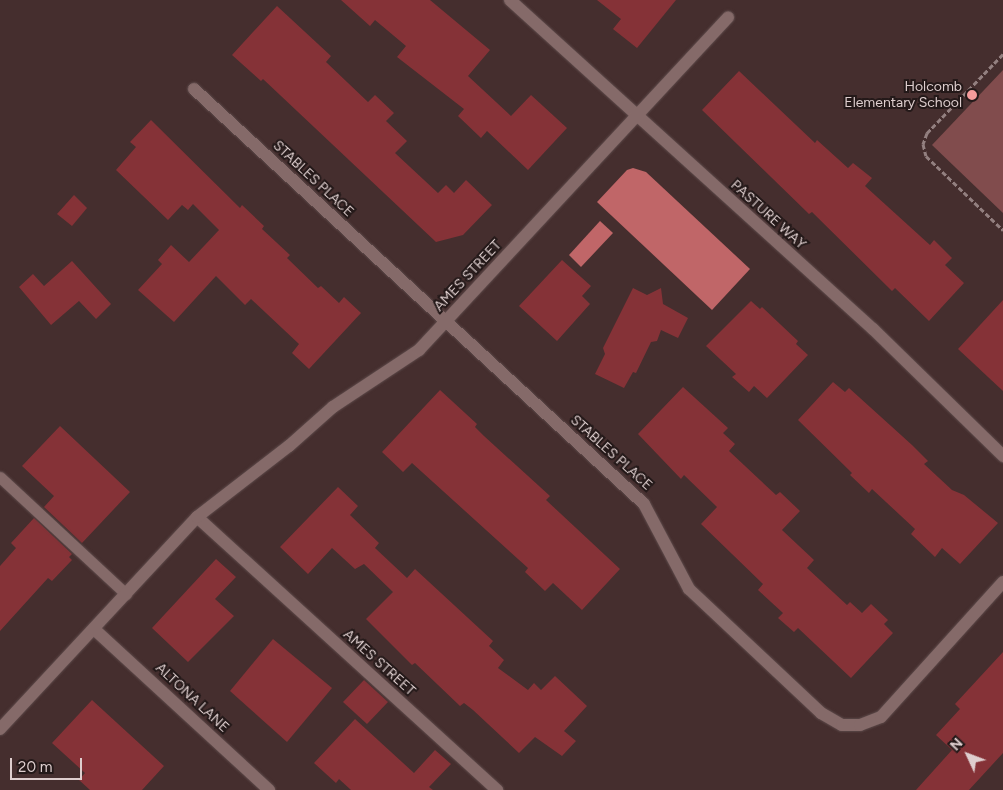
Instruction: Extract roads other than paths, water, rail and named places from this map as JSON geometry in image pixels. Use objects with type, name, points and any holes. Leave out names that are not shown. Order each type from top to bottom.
[{"type":"street","name":"PASTURE WAY","points":[[510,0],[636,118],[872,329],[1003,456]]},
{"type":"street","name":"AMES STREET","points":[[0,730],[197,517],[289,446],[333,407],[419,350],[728,18]]},
{"type":"street","name":"STABLES PLACE","points":[[194,89],[644,504],[689,589],[821,713],[842,725],[860,725],[881,717],[1003,582]]},
{"type":"street","name":"AMES STREET","points":[[197,517],[497,790]]},
{"type":"street","name":"ALTONA LANE","points":[[94,629],[269,790]]},
{"type":"lane","points":[[0,477],[126,594]]},
{"type":"place","name":"Holcomb Elementary School","points":[[972,95]]}]
